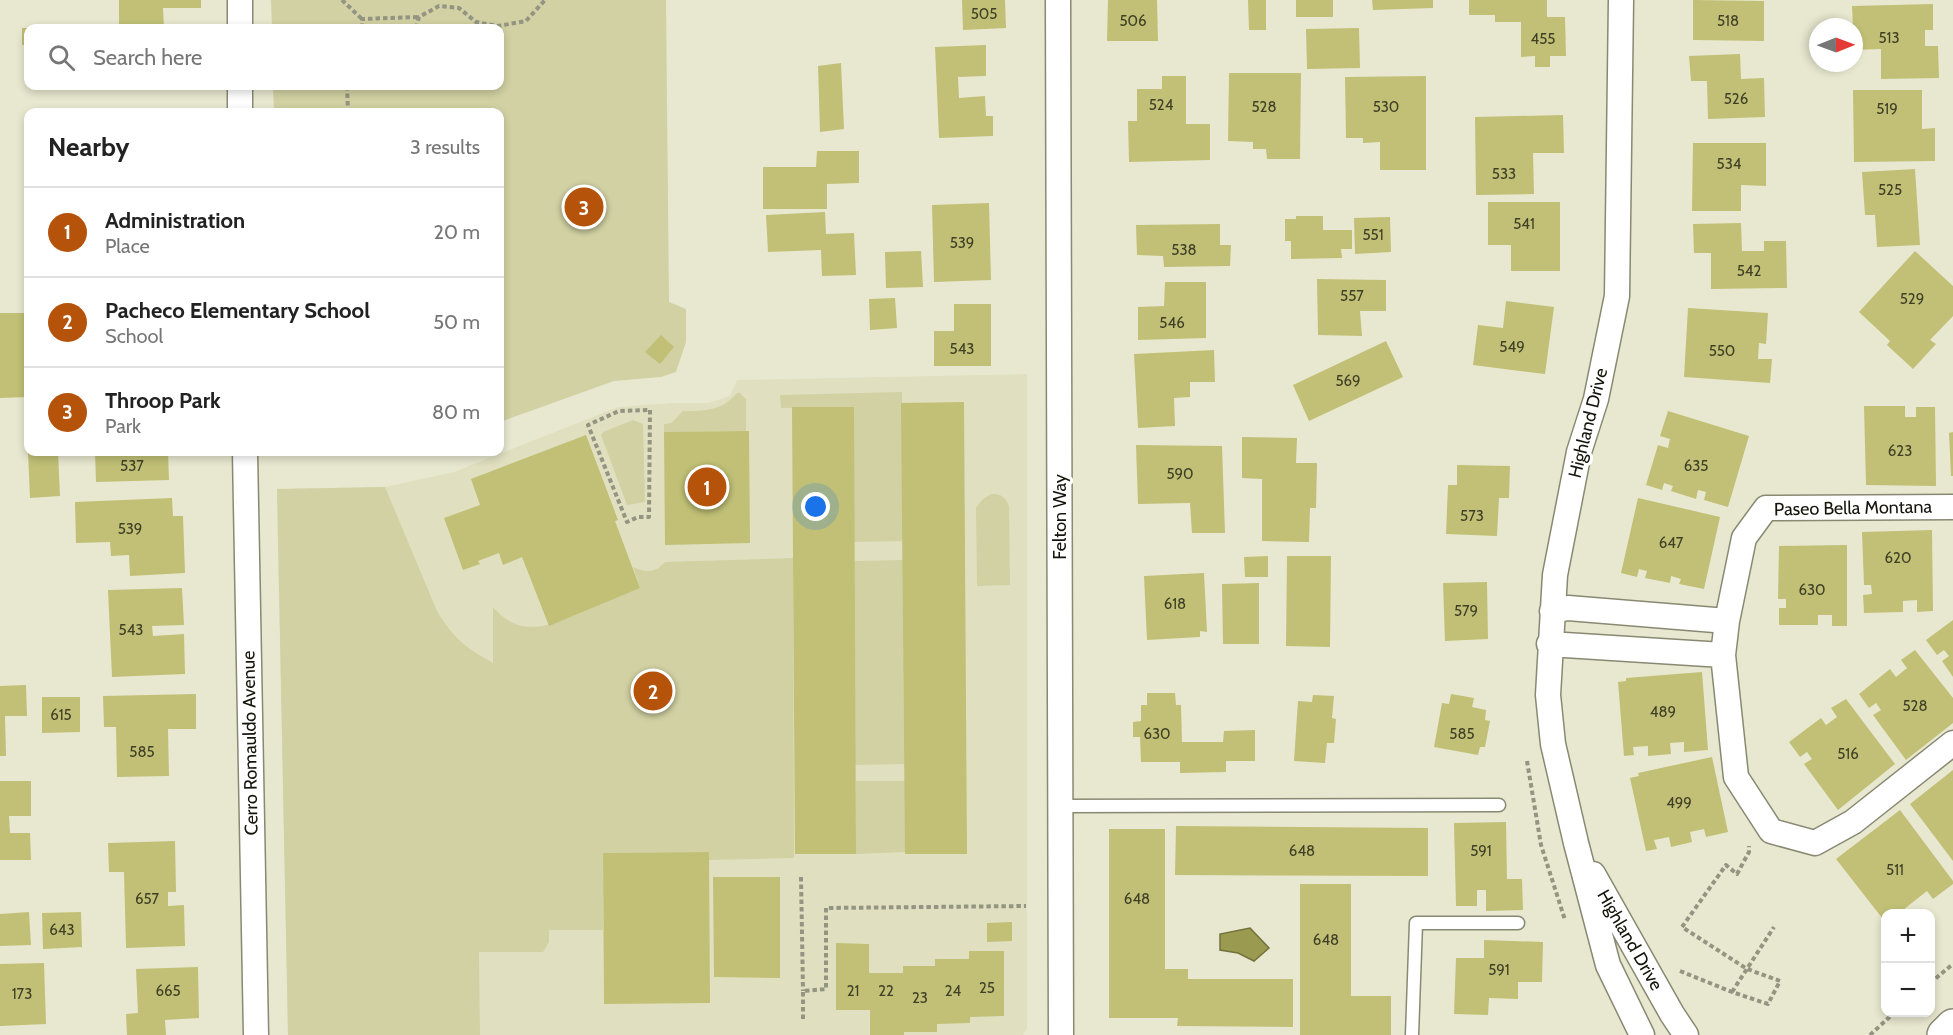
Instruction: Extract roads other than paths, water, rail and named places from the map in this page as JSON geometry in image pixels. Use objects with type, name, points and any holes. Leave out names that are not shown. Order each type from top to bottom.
[{"type":"highway","points":[[1944,1035],[1953,1026]]},
{"type":"street","points":[[240,0],[240,24]]},
{"type":"street","name":"Felton Way","points":[[1058,0],[1061,1035]]},
{"type":"street","name":"Highland Drive","points":[[1621,0],[1617,296],[1596,399],[1579,452],[1555,575],[1549,644],[1548,695],[1553,744],[1608,965],[1642,1035]]},
{"type":"street","points":[[240,90],[240,108]]},
{"type":"street","name":"Cerro Romauldo Avenue","points":[[245,456],[256,1035]]},
{"type":"street","name":"Paseo Bella Montana","points":[[1953,507],[1766,508],[1744,538],[1727,621],[1723,655],[1736,777],[1771,831],[1815,843],[1853,822],[1953,743]]},
{"type":"street","points":[[1552,611],[1568,608],[1727,621]]},
{"type":"street","points":[[1549,644],[1723,655]]},
{"type":"street","name":"Highland Drive","points":[[1576,843],[1686,1035]]},
{"type":"lane","points":[[1060,807],[1499,805]]},
{"type":"lane","points":[[1412,1035],[1416,922],[1518,923]]},
{"type":"place","name":"Throop Park","points":[[584,207]]},
{"type":"place","name":"Administration","points":[[707,487]]},
{"type":"place","name":"Pacheco Elementary School","points":[[653,691]]}]
